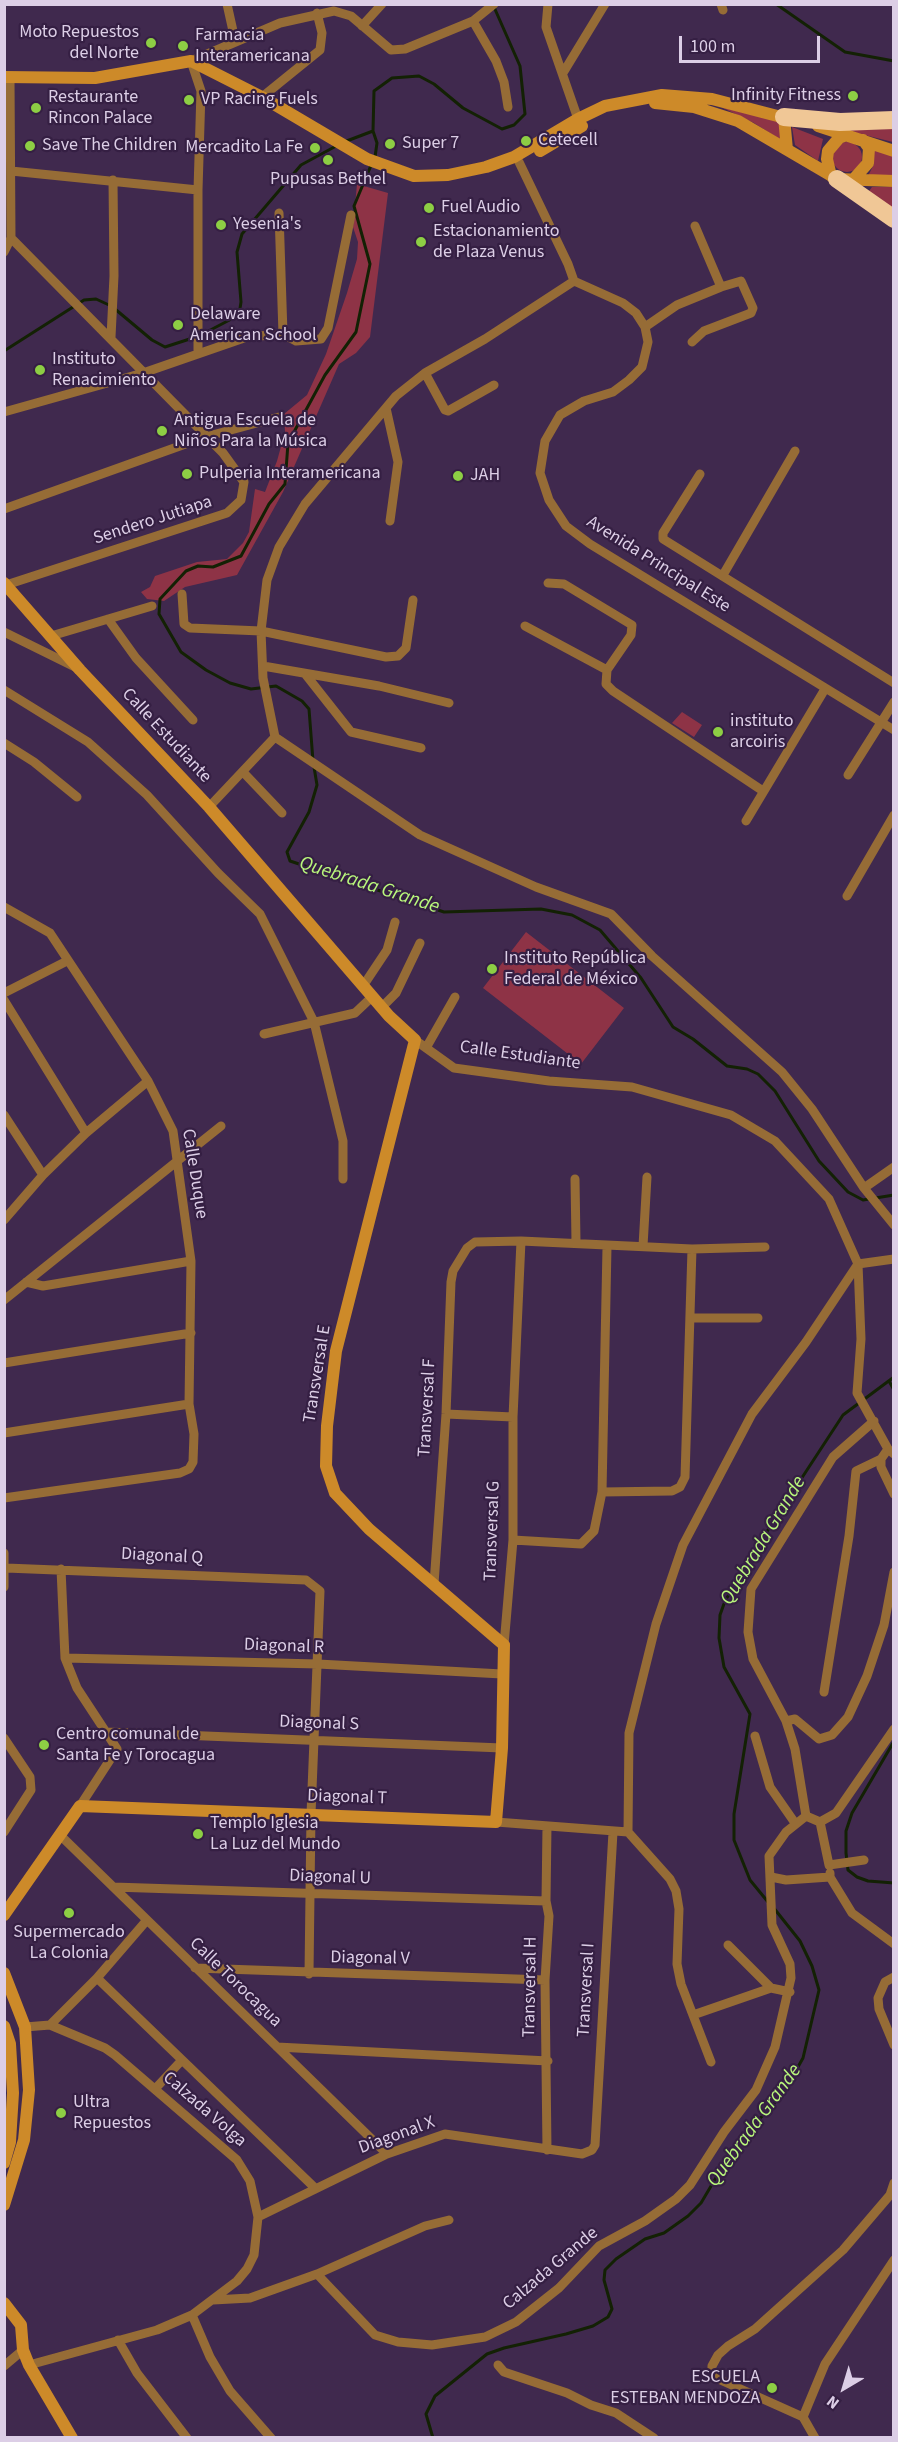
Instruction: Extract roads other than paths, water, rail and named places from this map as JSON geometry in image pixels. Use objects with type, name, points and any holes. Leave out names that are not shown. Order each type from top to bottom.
[{"type":"highway","points":[[784,117],[840,122],[894,120]]},
{"type":"highway","points":[[840,179],[894,219]]},
{"type":"street","points":[[226,4],[235,40]]},
{"type":"street","points":[[362,27],[382,4]]},
{"type":"street","points":[[4,252],[11,238],[7,77],[104,77],[192,61],[235,40],[317,13],[333,11],[351,16],[391,50],[405,49],[476,18],[494,4]]},
{"type":"street","points":[[548,4],[546,27],[578,119]]},
{"type":"street","points":[[563,73],[605,4]]},
{"type":"street","points":[[262,97],[320,50],[322,33],[317,13]]},
{"type":"street","points":[[476,18],[504,82],[508,107]]},
{"type":"street","points":[[192,61],[262,97],[334,144],[415,183],[472,178],[519,162],[603,115],[662,102],[694,107],[738,121],[840,179],[894,181]]},
{"type":"street","points":[[192,61],[201,92],[198,190],[198,353]]},
{"type":"street","points":[[386,171],[414,176],[469,171],[514,156],[605,106],[662,95],[712,99],[784,117],[894,151]]},
{"type":"street","points":[[784,117],[787,150]]},
{"type":"street","points":[[840,179],[827,159],[828,151],[839,138],[847,135]]},
{"type":"street","points":[[840,179],[868,164],[869,148],[863,140]]},
{"type":"street","points":[[519,162],[574,281],[623,303],[636,313],[645,327],[677,305],[741,281],[750,297],[753,308],[751,313],[704,331],[692,342]]},
{"type":"street","points":[[11,171],[198,190]]},
{"type":"street","points":[[111,337],[114,276],[113,180]]},
{"type":"street","points":[[279,213],[283,334]]},
{"type":"street","points":[[4,412],[143,373],[247,337],[283,334],[296,340],[321,339],[328,327],[351,215]]},
{"type":"street","points":[[695,226],[721,287]]},
{"type":"street","name":"Sendero Jutiapa","points":[[5,584],[227,513],[242,501],[244,482],[223,453],[11,238]]},
{"type":"street","points":[[574,281],[484,339],[425,373],[396,396],[305,504],[279,547],[267,580],[261,631],[263,678],[268,693],[275,737],[420,835],[536,887],[611,914],[652,956],[782,1072],[812,1109],[864,1188],[894,1225]]},
{"type":"street","name":"Avenida Principal Este","points":[[645,327],[648,342],[642,367],[613,392],[584,401],[560,415],[545,441],[540,473],[549,500],[566,526],[590,544],[894,730]]},
{"type":"street","points":[[425,373],[445,410],[448,411],[494,385]]},
{"type":"street","points":[[386,408],[398,462],[390,521]]},
{"type":"street","points":[[4,509],[205,437],[279,417]]},
{"type":"street","points":[[723,575],[795,451]]},
{"type":"street","points":[[700,474],[663,533],[663,539],[894,683]]},
{"type":"street","points":[[548,583],[564,584],[632,625],[631,635],[606,670],[606,684],[613,691],[763,791]]},
{"type":"street","name":"Calle Estudiante","points":[[5,584],[80,670],[209,807],[382,1007],[426,1048],[454,1068],[549,1081],[632,1087],[731,1115],[775,1141],[829,1199],[858,1264],[861,1339],[857,1393],[891,1452]]},
{"type":"street","points":[[182,594],[184,624],[190,628],[261,631],[386,657],[398,656],[406,648],[413,600]]},
{"type":"street","points":[[51,636],[152,606]]},
{"type":"street","points":[[108,619],[136,658],[193,720]]},
{"type":"street","points":[[525,626],[606,670]]},
{"type":"street","points":[[4,632],[80,670]]},
{"type":"street","points":[[263,666],[379,686],[448,703]]},
{"type":"street","points":[[306,675],[351,732],[421,748]]},
{"type":"street","points":[[746,821],[825,689]]},
{"type":"street","points":[[4,690],[88,742],[147,795],[218,873],[260,914],[314,1022],[343,1141],[344,1179]]},
{"type":"street","points":[[848,775],[894,702]]},
{"type":"street","points":[[209,807],[275,737]]},
{"type":"street","points":[[4,743],[34,762],[78,797]]},
{"type":"street","points":[[243,772],[282,813]]},
{"type":"street","points":[[847,896],[894,815]]},
{"type":"street","name":"Calle Duque","points":[[4,907],[50,933],[148,1081],[173,1131],[191,1261],[189,1404],[194,1434],[193,1462],[189,1469],[180,1473],[4,1498]]},
{"type":"street","points":[[363,986],[387,950],[395,922]]},
{"type":"street","points":[[382,1007],[396,993],[420,943]]},
{"type":"street","points":[[4,993],[67,961]]},
{"type":"street","points":[[264,1035],[355,1013],[373,996]]},
{"type":"street","points":[[426,1048],[455,998]]},
{"type":"street","points":[[4,1000],[86,1133]]},
{"type":"street","name":"Transversal E","points":[[415,1040],[336,1351],[327,1426],[326,1466],[335,1493],[369,1529],[504,1645]]},
{"type":"street","points":[[4,1220],[43,1175],[86,1133],[148,1081]]},
{"type":"street","points":[[4,1115],[43,1175]]},
{"type":"street","points":[[4,1300],[221,1125]]},
{"type":"street","points":[[864,1188],[894,1167]]},
{"type":"street","points":[[643,1246],[647,1177]]},
{"type":"street","points":[[575,1179],[576,1242]]},
{"type":"street","points":[[521,1241],[576,1242],[607,1247],[643,1246],[692,1249],[765,1247]]},
{"type":"street","name":"Transversal F","points":[[434,1584],[453,1271],[460,1257],[475,1242],[521,1241]]},
{"type":"street","name":"Transversal G","points":[[496,1822],[502,1748],[502,1674],[513,1540],[513,1417],[521,1241]]},
{"type":"street","points":[[513,1540],[582,1544],[594,1531],[602,1492],[607,1247]]},
{"type":"street","points":[[602,1492],[672,1491],[680,1487],[685,1477],[692,1249]]},
{"type":"street","points":[[711,2062],[681,1984],[677,1964],[679,1909],[676,1891],[669,1879],[628,1832],[630,1733],[656,1624],[683,1545],[752,1414],[806,1342],[858,1264],[894,1259]]},
{"type":"street","points":[[26,1282],[43,1286],[191,1261]]},
{"type":"street","points":[[691,1318],[758,1318]]},
{"type":"street","points":[[4,1363],[191,1333]]},
{"type":"street","points":[[4,1433],[189,1404]]},
{"type":"street","points":[[446,1414],[513,1417]]},
{"type":"street","points":[[820,1822],[806,1816],[795,1749],[786,1721],[753,1659],[748,1632],[751,1589],[833,1457],[874,1421]]},
{"type":"street","points":[[824,1692],[849,1536],[856,1471],[891,1452]]},
{"type":"street","points":[[881,1459],[881,1467],[894,1494]]},
{"type":"street","points":[[4,1552],[6,1568],[4,1587]]},
{"type":"street","name":"Diagonal Q","points":[[6,1568],[306,1580],[315,1584],[320,1591],[318,1664]]},
{"type":"street","points":[[61,1569],[65,1658],[77,1688],[117,1749]]},
{"type":"street","points":[[786,1721],[795,1719],[819,1739],[832,1734],[848,1717],[867,1676],[884,1625],[894,1572]]},
{"type":"street","name":"Diagonal R","points":[[65,1658],[318,1664],[502,1674]]},
{"type":"street","points":[[309,1974],[311,1814],[318,1664]]},
{"type":"street","points":[[820,1822],[836,1813],[848,1800],[894,1729]]},
{"type":"street","name":"Diagonal S","points":[[107,1732],[502,1748]]},
{"type":"street","points":[[4,1915],[117,1749],[136,1732]]},
{"type":"street","points":[[755,1736],[770,1787],[795,1823]]},
{"type":"street","points":[[4,1738],[30,1777],[32,1790],[5,1830]]},
{"type":"street","name":"Diagonal T","points":[[80,1806],[496,1822],[628,1832]]},
{"type":"street","name":"Calzada Grande","points":[[316,2274],[375,2335],[398,2342],[432,2345],[485,2337],[516,2322],[559,2288],[599,2246],[645,2221],[690,2185],[724,2132],[756,2090],[775,2047],[790,1992],[790,1964],[772,1925],[768,1896],[771,1877],[770,1852],[795,1823],[806,1816]]},
{"type":"street","points":[[820,1822],[830,1877],[852,1913],[894,1944]]},
{"type":"street","name":"Transversal H","points":[[547,1826],[546,1900],[549,1916],[545,1980],[548,2061],[547,2150]]},
{"type":"street","name":"Transversal I","points":[[592,2150],[595,2145],[613,1832]]},
{"type":"street","name":"Calle Torocagua","points":[[60,1835],[387,2154]]},
{"type":"street","points":[[829,1865],[864,1860]]},
{"type":"street","points":[[771,1877],[793,1880],[830,1877]]},
{"type":"street","name":"Diagonal U","points":[[113,1887],[546,1900]]},
{"type":"street","points":[[50,2025],[97,1978],[147,1920]]},
{"type":"street","points":[[728,1945],[771,1988]]},
{"type":"street","name":"Diagonal V","points":[[195,1968],[309,1974],[545,1980]]},
{"type":"street","points":[[4,1973],[25,2027],[29,2090],[24,2140],[12,2186],[4,2205]]},
{"type":"street","points":[[894,1977],[885,1982],[878,1998],[879,2009],[894,2044]]},
{"type":"street","points":[[97,1978],[315,2188]]},
{"type":"street","points":[[693,2015],[771,1988],[790,1992]]},
{"type":"street","name":"Calzada Volga","points":[[25,2027],[50,2025],[105,2048],[237,2160],[250,2181],[258,2217],[254,2254],[247,2268],[213,2300],[192,2315],[157,2330],[29,2365]]},
{"type":"street","points":[[4,2026],[10,2044],[13,2093],[10,2142],[4,2163]]},
{"type":"street","points":[[277,2047],[548,2061]]},
{"type":"street","points":[[155,2089],[182,2060]]},
{"type":"street","name":"Diagonal X","points":[[258,2217],[387,2154],[445,2134],[582,2154],[592,2150]]},
{"type":"street","points":[[815,2438],[803,2417],[737,2389],[712,2373],[718,2355],[754,2329],[843,2250],[892,2196],[894,2183]]},
{"type":"street","points":[[213,2300],[250,2298],[316,2274],[426,2226],[449,2220]]},
{"type":"street","points":[[803,2417],[825,2364],[894,2260]]},
{"type":"street","points":[[4,2303],[21,2325],[23,2350],[29,2365],[72,2438]]},
{"type":"street","points":[[192,2315],[210,2357],[230,2391],[272,2438]]},
{"type":"street","points":[[118,2340],[137,2373],[187,2438]]},
{"type":"street","points":[[4,2366],[23,2350]]},
{"type":"street","points":[[498,2365],[504,2372],[616,2413],[654,2438]]},
{"type":"waterway","points":[[776,4],[845,52],[894,61]]},
{"type":"waterway","name":"Quebrada Grande","points":[[375,157],[377,143],[373,131],[374,91],[392,78],[419,76],[434,84],[463,108],[502,129],[514,125],[525,114],[520,66],[494,7]]},
{"type":"waterway","points":[[344,142],[373,131]]},
{"type":"waterway","points":[[115,309],[152,340],[165,347],[199,336],[239,315],[241,302],[237,252],[242,234],[301,165],[338,145]]},
{"type":"waterway","name":"Quebrada Grande","points":[[313,761],[309,709],[302,701],[276,686],[251,689],[230,683],[206,670],[181,652],[159,614],[160,599],[186,571],[198,566],[213,567],[241,556],[269,504],[285,484],[288,443],[325,375],[356,332],[370,264],[354,206],[372,163]]},
{"type":"waterway","points":[[4,351],[84,300],[96,299],[109,305]]},
{"type":"waterway","name":"Quebrada Grande","points":[[314,767],[317,785],[309,812],[287,852],[290,861],[444,912],[541,909],[572,915],[600,930],[641,978],[673,1027],[693,1039],[727,1066],[747,1069],[758,1074],[775,1091],[819,1161],[848,1192],[863,1200],[894,1195]]},
{"type":"waterway","name":"Quebrada Grande","points":[[768,1902],[750,1880],[734,1840],[734,1814],[750,1714],[724,1667],[719,1638],[720,1615],[725,1601],[771,1525],[843,1415],[894,1377]]},
{"type":"waterway","points":[[889,1381],[894,1390]]},
{"type":"waterway","points":[[893,1743],[852,1813],[846,1831],[846,1853],[848,1870],[857,1877],[868,1881],[894,1883]]},
{"type":"waterway","name":"Quebrada Grande","points":[[433,2438],[426,2414],[435,2396],[487,2354],[593,2326],[608,2317],[612,2309],[604,2280],[605,2270],[616,2259],[645,2239],[664,2233],[688,2216],[701,2203],[730,2154],[770,2109],[789,2083],[803,2058],[819,1990],[812,1966],[800,1941],[773,1907]]},
{"type":"place","name":"Moto Repuestos del Norte","points":[[151,43]]},
{"type":"place","name":"Farmacia Interamericana","points":[[183,46]]},
{"type":"place","name":"Infinity Fitness","points":[[853,96]]},
{"type":"place","name":"VP Racing Fuels","points":[[189,100]]},
{"type":"place","name":"Restaurante Rincon Palace","points":[[36,108]]},
{"type":"place","name":"Cetecell","points":[[526,141]]},
{"type":"place","name":"Super 7","points":[[390,144]]},
{"type":"place","name":"Save The Children","points":[[30,146]]},
{"type":"place","name":"Mercadito La Fe","points":[[315,148]]},
{"type":"place","name":"Pupusas Bethel","points":[[328,160]]},
{"type":"place","name":"Fuel Audio","points":[[429,208]]},
{"type":"place","name":"Yesenia's","points":[[221,225]]},
{"type":"place","name":"Estacionamiento de Plaza Venus","points":[[421,242]]},
{"type":"place","name":"Delaware American School","points":[[178,325]]},
{"type":"place","name":"Instituto Renacimiento","points":[[40,370]]},
{"type":"place","name":"Antigua Escuela de Niños Para la Música","points":[[162,431]]},
{"type":"place","name":"Pulperia Interamericana","points":[[187,474]]},
{"type":"place","name":"JAH","points":[[458,476]]},
{"type":"place","name":"instituto arcoiris","points":[[718,732]]},
{"type":"place","name":"Instituto República Federal de México","points":[[492,969]]},
{"type":"place","name":"Centro comunal de Santa Fe y Torocagua","points":[[44,1745]]},
{"type":"place","name":"Templo Iglesia La Luz del Mundo","points":[[198,1834]]},
{"type":"place","name":"Supermercado La Colonia","points":[[69,1913]]},
{"type":"place","name":"Ultra Repuestos","points":[[61,2113]]},
{"type":"place","name":"ESCUELA ESTEBAN MENDOZA","points":[[772,2388]]}]
